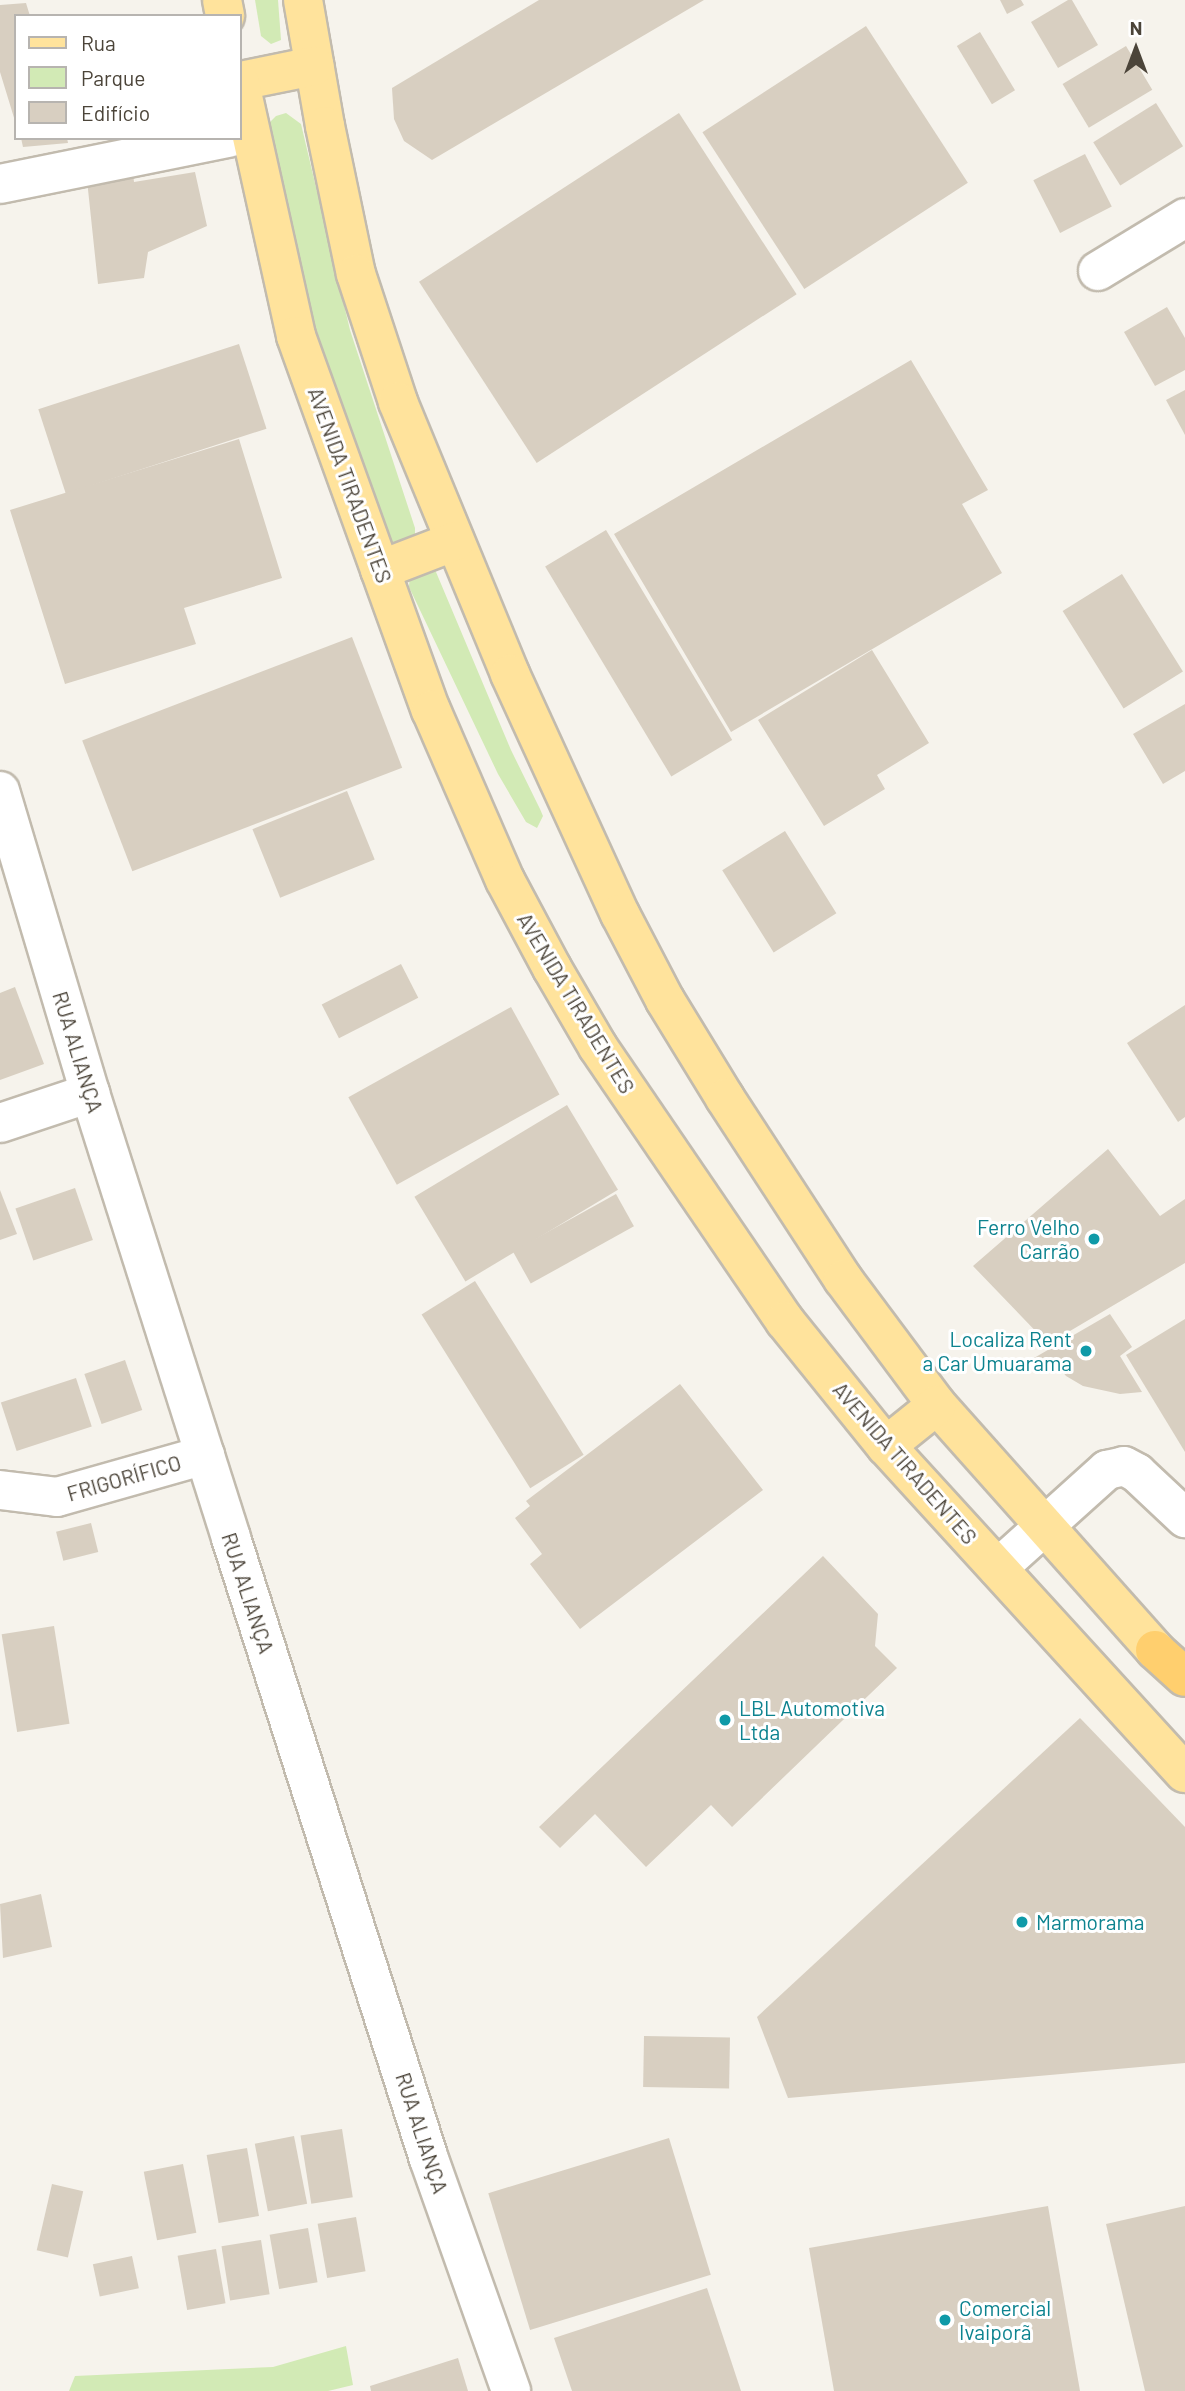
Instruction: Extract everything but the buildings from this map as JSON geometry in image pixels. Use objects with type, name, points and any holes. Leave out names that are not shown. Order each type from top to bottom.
[{"type":"highway","points":[[1170,1661],[1185,1677]]},
{"type":"main road","points":[[303,0],[356,274],[398,402],[583,838],[665,1000],[843,1279],[937,1405],[1170,1661]]},
{"type":"main road","points":[[242,82],[314,66]]},
{"type":"main road","name":"AVENIDA TIRADENTES","points":[[241,140],[296,336],[431,710],[505,880],[598,1047],[718,1227],[785,1321],[886,1446],[1185,1773]]},
{"type":"main road","points":[[380,570],[455,541]]},
{"type":"main road","points":[[886,1446],[937,1405]]},
{"type":"street","points":[[0,184],[220,140]]},
{"type":"street","points":[[1098,271],[1185,218]]},
{"type":"street","name":"RUA ALIANÇA","points":[[4,812],[90,1093],[429,2159],[511,2391]]},
{"type":"street","points":[[0,1124],[90,1093]]},
{"type":"street","name":"FRIGORÍFICO","points":[[0,1490],[57,1497],[205,1455]]},
{"type":"street","points":[[998,1568],[1107,1470],[1124,1466],[1137,1473],[1185,1518]]},
{"type":"green space","points":[[255,0],[278,0],[281,40],[271,44],[261,36]]},
{"type":"green space","points":[[286,113],[301,124],[350,330],[415,528],[415,536],[393,550],[313,334],[267,133],[269,123],[276,116]]},
{"type":"green space","points":[[431,568],[436,572],[511,750],[543,816],[537,828],[526,822],[498,774],[409,587],[410,572]]},
{"type":"green space","points":[[346,2346],[353,2385],[328,2391],[69,2391],[75,2376],[273,2367]]},
{"type":"place","name":"Ferro Velho Carrão","points":[[1094,1239]]},
{"type":"place","name":"Localiza Rent a Car Umuarama","points":[[1086,1351]]},
{"type":"place","name":"LBL Automotiva Ltda","points":[[725,1720]]},
{"type":"place","name":"Marmorama","points":[[1022,1922]]},
{"type":"place","name":"Comercial Ivaiporã","points":[[945,2320]]}]
